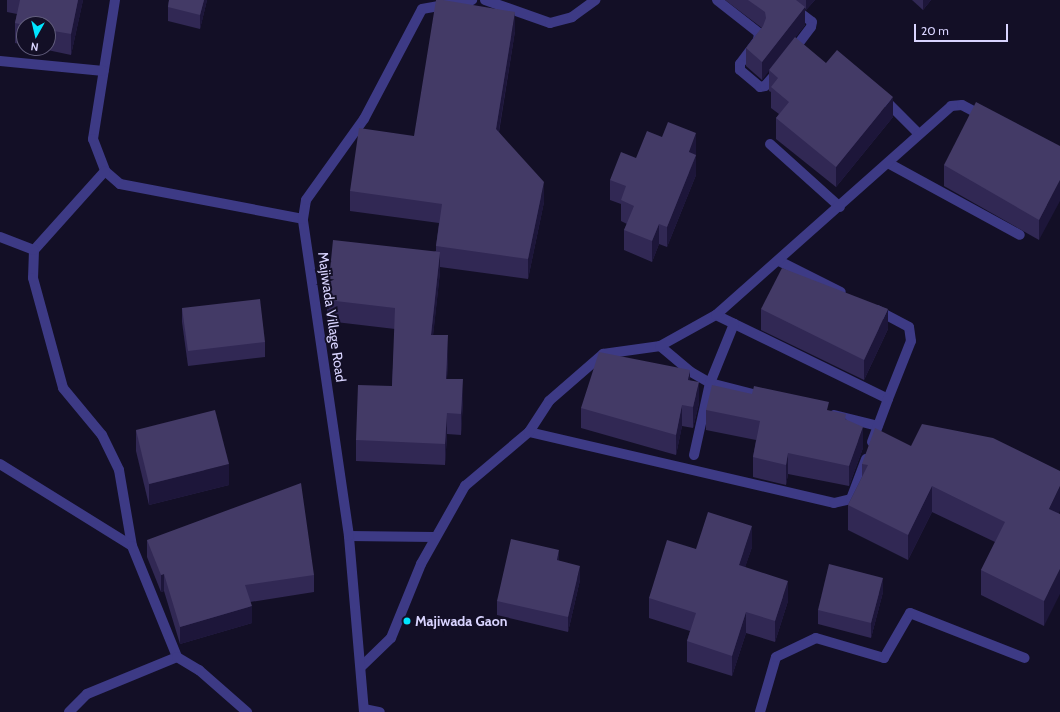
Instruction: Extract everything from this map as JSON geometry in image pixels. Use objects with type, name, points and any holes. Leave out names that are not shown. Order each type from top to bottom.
[{"type":"street","points":[[115,0],[93,139],[105,171],[120,184],[303,220]]},
{"type":"street","name":"Majiwada Village Road","points":[[364,711],[362,666],[349,536],[303,220],[306,200],[364,119],[422,9],[472,0]]},
{"type":"street","points":[[485,0],[550,22],[572,17],[595,0]]},
{"type":"street","points":[[717,0],[759,33],[758,40],[740,64],[740,70],[760,87],[765,86],[811,27],[812,22],[783,0]]},
{"type":"street","points":[[0,61],[104,71]]},
{"type":"street","points":[[874,89],[918,133]]},
{"type":"street","points":[[362,666],[391,638],[421,564],[434,537],[465,486],[528,432],[549,401],[603,354],[660,346],[716,315],[779,260],[822,219],[840,207],[918,133],[951,106],[962,104],[990,119]]},
{"type":"street","points":[[770,144],[840,207]]},
{"type":"street","points":[[888,163],[1020,235]]},
{"type":"street","points":[[105,171],[34,250],[33,278],[63,388],[102,435],[119,470],[132,546],[177,657],[199,670],[247,712]]},
{"type":"street","points":[[0,237],[34,250]]},
{"type":"street","points":[[779,260],[848,296]]},
{"type":"street","points":[[528,432],[834,503],[851,499],[911,341],[910,327],[868,306]]},
{"type":"street","points":[[716,315],[888,399]]},
{"type":"street","points":[[694,455],[710,383],[734,324]]},
{"type":"street","points":[[660,346],[710,383],[778,400]]},
{"type":"street","points":[[824,412],[878,426]]},
{"type":"street","points":[[0,464],[132,546]]},
{"type":"street","points":[[349,536],[434,537]]},
{"type":"street","points":[[760,712],[776,657],[816,638],[884,658],[910,613],[1025,658]]},
{"type":"street","points":[[69,712],[88,694],[177,657]]},
{"type":"street","points":[[364,711],[380,712]]},
{"type":"building","points":[[20,0],[78,0],[71,34],[56,31],[56,16],[17,16]]},
{"type":"building","points":[[169,0],[204,0],[200,15],[168,7]]},
{"type":"building","points":[[436,0],[515,12],[496,129],[544,182],[528,259],[436,246],[442,204],[350,191],[359,128],[414,136]]},
{"type":"building","points":[[748,0],[796,0],[805,7],[762,62],[746,48],[763,26],[766,18],[765,12]]},
{"type":"building","points":[[795,37],[826,63],[837,50],[893,97],[836,167],[776,118],[789,102],[771,87],[778,78],[769,70]]},
{"type":"building","points":[[976,102],[1060,146],[1060,180],[1039,220],[944,165]]},
{"type":"building","points":[[668,122],[696,133],[689,152],[696,155],[667,227],[659,224],[652,241],[624,230],[634,206],[621,200],[626,186],[610,180],[621,152],[636,158],[647,131],[662,137]]},
{"type":"building","points":[[333,240],[440,252],[431,335],[448,335],[446,379],[463,379],[461,414],[447,413],[445,444],[356,440],[358,385],[392,386],[395,308],[327,300]]},
{"type":"building","points":[[782,268],[888,309],[864,360],[761,309]]},
{"type":"building","points":[[260,299],[265,342],[188,351],[182,308]]},
{"type":"building","points":[[599,352],[690,370],[688,380],[699,382],[693,407],[682,405],[676,435],[581,408]]},
{"type":"building","points":[[712,385],[752,394],[754,386],[829,402],[827,410],[846,414],[845,419],[863,427],[849,466],[788,453],[786,465],[753,457],[760,421],[706,410]]},
{"type":"building","points":[[215,410],[229,464],[149,484],[136,430]]},
{"type":"building","points":[[922,424],[993,438],[1060,471],[1060,486],[1049,509],[1060,514],[1060,569],[1044,601],[981,570],[1005,522],[932,486],[908,535],[848,505],[868,465],[862,464],[875,428],[911,446]]},
{"type":"building","points":[[301,483],[314,575],[245,585],[252,606],[180,627],[164,574],[161,575],[147,540]]},
{"type":"building","points":[[708,512],[752,526],[739,565],[788,581],[775,621],[746,612],[732,656],[687,641],[696,613],[649,598],[667,540],[696,549]]},
{"type":"building","points":[[511,539],[559,550],[557,560],[580,566],[568,617],[497,601]]},
{"type":"building","points":[[829,564],[883,578],[871,623],[818,610]]},
{"type":"place","name":"Majiwada Gaon","points":[[407,621]]}]
